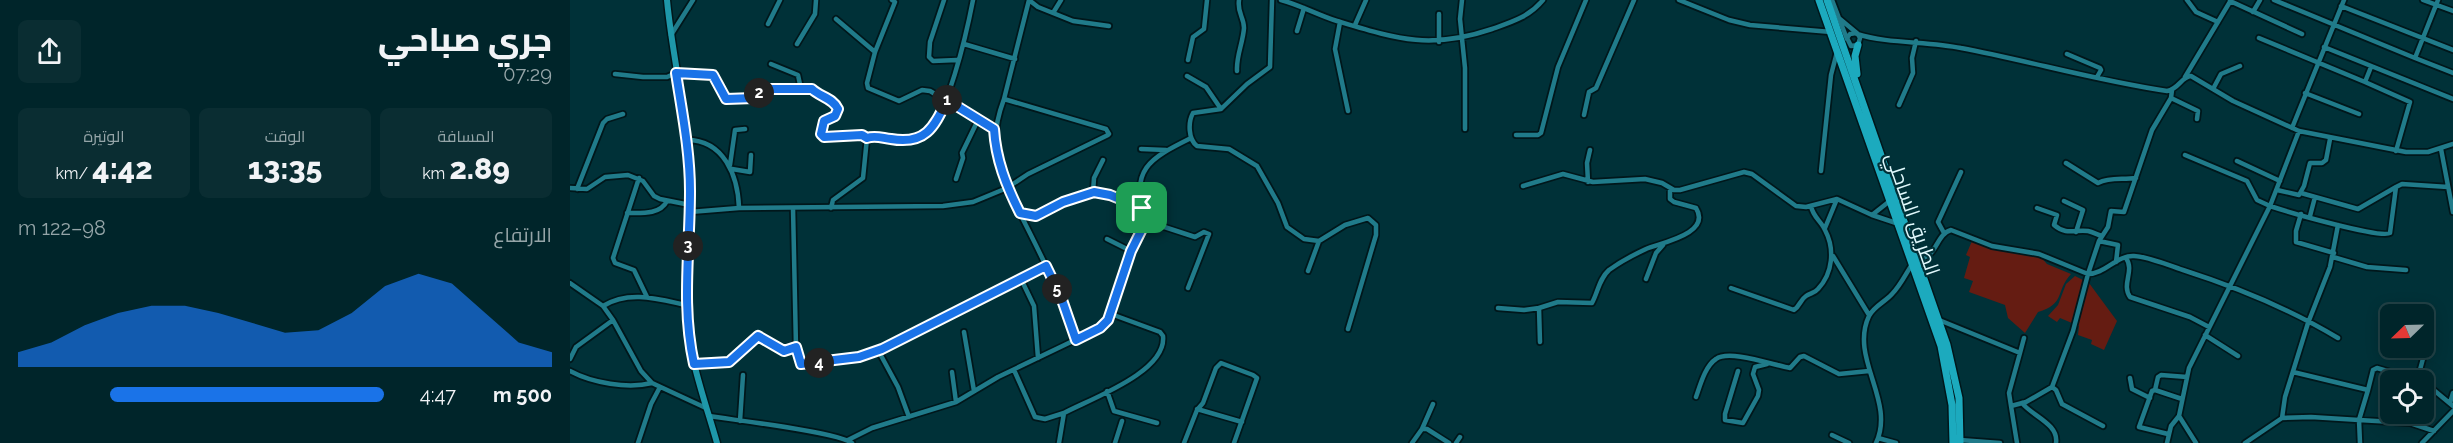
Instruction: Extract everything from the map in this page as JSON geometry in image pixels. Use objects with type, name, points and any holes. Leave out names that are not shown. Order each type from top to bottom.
[{"type":"highway","name":"الطريق الساحلي","points":[[1819,0],[1891,200],[1943,356],[1958,442]]},
{"type":"highway","name":"الطريق الساحلي","points":[[1827,0],[1939,320],[1959,398],[1958,442]]},
{"type":"highway","points":[[1858,45],[1855,59],[1860,91]]},
{"type":"main road","points":[[667,0],[687,140],[690,208],[686,305],[694,364],[717,443]]},
{"type":"street","points":[[671,35],[693,0]]},
{"type":"street","points":[[768,24],[780,0]]},
{"type":"street","points":[[797,44],[814,14],[816,0]]},
{"type":"street","points":[[892,0],[895,2],[875,52],[867,83],[869,90],[895,101],[902,101],[925,90],[947,100],[994,129]]},
{"type":"street","points":[[944,0],[930,42],[928,57],[933,61],[957,60]]},
{"type":"street","points":[[615,74],[667,77],[676,73],[713,75],[724,97],[728,100],[754,98],[765,89],[812,89],[837,106],[836,115],[824,121],[822,137],[862,135],[867,138],[874,136],[904,140],[927,133],[935,125],[947,100],[957,60],[964,44],[973,0]]},
{"type":"street","points":[[1076,340],[1061,297],[1007,188],[997,153],[994,129],[1015,59],[1029,0],[1038,7],[1073,21],[1108,26]]},
{"type":"street","points":[[1053,13],[1061,0]]},
{"type":"street","points":[[1188,60],[1193,37],[1204,29],[1207,0]]},
{"type":"street","points":[[1237,71],[1236,60],[1244,28],[1238,11],[1239,0]]},
{"type":"street","points":[[1272,0],[1271,65],[1221,109],[1193,113],[1191,138],[1197,146],[1228,148],[1257,166],[1278,202],[1287,227],[1304,239],[1319,241]]},
{"type":"street","points":[[1281,0],[1379,34],[1402,39],[1439,42],[1461,38],[1525,16],[1543,0]]},
{"type":"street","points":[[1355,25],[1366,0]]},
{"type":"street","points":[[1462,0],[1460,14],[1465,68],[1465,129]]},
{"type":"street","points":[[1516,135],[1541,133],[1558,67],[1586,0]]},
{"type":"street","points":[[1584,115],[1588,92],[1596,88],[1634,0]]},
{"type":"street","points":[[1679,0],[1729,20],[1750,25],[1831,32]]},
{"type":"street","points":[[1832,0],[1851,46],[1875,39]]},
{"type":"street","points":[[2187,0],[2196,12],[2218,22]]},
{"type":"street","points":[[2253,12],[2260,0]]},
{"type":"street","points":[[2274,0],[2453,73]]},
{"type":"street","points":[[2423,0],[2437,2],[2453,11]]},
{"type":"street","points":[[1847,39],[1851,34],[1857,34],[1875,39],[1916,41],[1960,47],[2155,89],[2172,90],[2178,87],[2185,77],[2231,1],[2302,34]]},
{"type":"street","points":[[2415,58],[2437,2]]},
{"type":"street","points":[[2292,128],[2342,3],[2453,50]]},
{"type":"street","points":[[1297,31],[1304,8]]},
{"type":"street","points":[[1439,14],[1439,42]]},
{"type":"street","points":[[836,19],[875,52]]},
{"type":"street","points":[[1840,19],[1857,34],[1860,40],[1858,45]]},
{"type":"street","points":[[1340,22],[1335,49],[1348,111]]},
{"type":"street","points":[[2259,38],[2410,102],[2396,151]]},
{"type":"street","points":[[1899,105],[1913,73],[1912,58],[1916,41]]},
{"type":"street","points":[[964,44],[1015,59]]},
{"type":"street","points":[[2325,47],[2453,99]]},
{"type":"street","points":[[1821,171],[1831,75],[1838,49]]},
{"type":"street","points":[[2067,54],[2100,68],[2097,77]]},
{"type":"street","points":[[771,64],[798,75],[801,89]]},
{"type":"street","points":[[2213,89],[2222,74],[2240,66]]},
{"type":"street","points":[[2365,82],[2371,67]]},
{"type":"street","points":[[1188,76],[1206,87],[1221,109]]},
{"type":"street","points":[[2185,77],[2191,76],[2234,101],[2299,131],[2416,153],[2441,149],[2453,144]]},
{"type":"street","points":[[2011,406],[2022,403],[2052,387],[2073,331],[2088,274],[2101,238],[2108,226],[2112,210],[2124,212],[2152,130],[2171,98],[2172,90]]},
{"type":"street","points":[[2305,93],[2359,114]]},
{"type":"street","points":[[2171,98],[2198,111],[2197,119]]},
{"type":"street","points":[[570,188],[587,189],[600,179],[612,175],[628,175],[639,178],[647,184],[654,196],[690,208],[943,206],[973,202],[1007,188],[1028,174],[1109,134],[1106,129],[1004,99]]},
{"type":"street","points":[[577,189],[603,123],[607,119],[623,114]]},
{"type":"street","points":[[956,179],[963,158],[962,153],[978,120]]},
{"type":"street","points":[[739,208],[738,188],[731,167],[735,130],[745,129]]},
{"type":"street","points":[[2167,443],[2173,421],[2179,416],[2187,376],[2205,335],[2270,206],[2299,131]]},
{"type":"street","points":[[831,208],[833,200],[863,178],[867,138]]},
{"type":"street","points":[[709,416],[850,442],[872,428],[956,402],[1014,370],[1100,328],[1111,314],[1117,288],[1131,251],[1146,221],[1140,188],[1144,170],[1149,163],[1166,150],[1191,138]]},
{"type":"street","points":[[2277,190],[2297,196],[2301,193],[2310,163],[2322,163],[2326,160],[2330,138]]},
{"type":"street","points":[[687,140],[706,143],[731,167],[750,172],[751,154]]},
{"type":"street","points":[[1141,149],[1166,150]]},
{"type":"street","points":[[2441,149],[2453,212]]},
{"type":"street","points":[[1588,182],[1587,163],[1590,150]]},
{"type":"street","points":[[2185,155],[2247,181],[2257,200],[2270,206],[2357,231],[2390,235],[2396,187]]},
{"type":"street","points":[[1094,192],[1094,178],[1104,160]]},
{"type":"street","points":[[2237,161],[2280,181]]},
{"type":"street","points":[[2066,163],[2098,183],[2108,178],[2121,180],[2136,178]]},
{"type":"street","points":[[1523,186],[1563,174],[1588,182],[1637,179],[1662,183],[1680,190],[1744,172],[1752,174],[1796,206],[1811,206],[1837,199],[1899,224]]},
{"type":"street","points":[[1944,233],[1938,222],[1961,172]]},
{"type":"street","points":[[639,178],[613,261],[634,270],[647,297]]},
{"type":"street","points":[[2301,193],[2358,209],[2402,184],[2448,187]]},
{"type":"street","points":[[1498,308],[1524,310],[1558,302],[1592,303],[1600,281],[1611,269],[1644,250],[1689,232],[1698,217],[1695,208],[1670,199],[1670,188]]},
{"type":"street","points":[[1020,213],[1036,216],[1063,202],[1094,192],[1110,195],[1142,208]]},
{"type":"street","points":[[2310,216],[2315,197]]},
{"type":"street","points":[[1825,228],[1837,199]]},
{"type":"street","points":[[1872,215],[1891,200]]},
{"type":"street","points":[[627,213],[652,212],[665,205],[667,201]]},
{"type":"street","points":[[2064,201],[2083,210],[2076,232]]},
{"type":"street","points":[[1811,206],[1814,216],[1825,228],[1832,255],[1869,315]]},
{"type":"street","points":[[793,208],[796,347],[799,361],[805,365],[859,357],[878,350],[1046,266]]},
{"type":"street","points":[[2037,208],[2057,215],[2054,225],[2057,228],[2076,232],[2087,231],[2118,245],[2116,262]]},
{"type":"street","points":[[2301,214],[2296,231],[2296,242],[2367,267],[2406,270]]},
{"type":"street","points":[[1308,271],[1319,241],[1345,225],[1362,219],[1368,218],[1376,225],[1376,235],[1348,329]]},
{"type":"street","points":[[1146,221],[1195,237],[1204,232],[1209,234],[1188,288]]},
{"type":"street","points":[[2283,418],[2285,397],[2308,323],[2333,255],[2332,248],[2338,225]]},
{"type":"street","points":[[1917,252],[1923,258],[1929,256],[1944,233],[1951,230],[1992,246],[2039,254],[2088,274],[2098,273],[2116,262],[2133,256],[2149,259],[2213,278],[2338,338]]},
{"type":"street","points":[[1107,239],[1131,251]]},
{"type":"street","points":[[1646,279],[1656,253],[1665,243]]},
{"type":"street","points":[[1731,288],[1796,310],[1802,299],[1816,291],[1823,282],[1832,255]]},
{"type":"street","points":[[2126,258],[2130,266],[2126,290],[2130,297],[2190,317],[2209,327]]},
{"type":"street","points":[[1896,443],[1877,440],[1880,423],[1876,386],[1869,371],[1863,347],[1869,315],[1897,288],[1912,263]]},
{"type":"street","points":[[1021,279],[1034,306],[1038,358]]},
{"type":"street","points":[[570,283],[603,306],[614,320],[632,358],[652,383],[706,408]]},
{"type":"street","points":[[603,306],[621,298],[647,297],[686,305]]},
{"type":"street","points":[[1539,308],[1540,342]]},
{"type":"street","points":[[1014,370],[1035,417],[1045,419],[1064,413],[1144,371],[1158,355],[1164,339],[1160,332],[1111,314]]},
{"type":"street","points":[[570,359],[576,347],[614,320]]},
{"type":"street","points":[[1939,320],[2020,353]]},
{"type":"street","points":[[964,332],[974,391]]},
{"type":"street","points":[[2205,335],[2238,356]]},
{"type":"street","points":[[694,364],[729,362],[758,336],[784,351],[796,347]]},
{"type":"street","points":[[2017,443],[2009,393],[2024,338]]},
{"type":"street","points":[[878,350],[901,394],[909,417]]},
{"type":"street","points":[[1696,397],[1706,373],[1716,358],[1729,355],[1792,368],[1800,357],[1804,356],[1839,374],[1869,371]]},
{"type":"street","points":[[1184,443],[1197,409],[1203,403],[1216,368],[1221,363],[1257,378],[1234,443]]},
{"type":"street","points":[[1738,371],[1725,420],[1743,423],[1758,396],[1759,390],[1753,374],[1755,367],[1769,364]]},
{"type":"street","points":[[2360,443],[2360,420],[2373,370],[2377,368],[2384,370]]},
{"type":"street","points":[[570,371],[579,376],[635,386],[652,383]]},
{"type":"street","points":[[952,372],[956,402]]},
{"type":"street","points":[[2293,372],[2368,390]]},
{"type":"street","points":[[740,421],[742,375]]},
{"type":"street","points":[[2168,434],[2139,427],[2152,391],[2155,390],[2158,377],[2162,375],[2187,376]]},
{"type":"street","points":[[2130,378],[2132,389],[2150,398]]},
{"type":"street","points":[[638,443],[651,404],[660,387]]},
{"type":"street","points":[[2052,387],[2056,390],[2062,404],[2103,426]]},
{"type":"street","points":[[2155,390],[2182,399]]},
{"type":"street","points":[[1107,391],[1114,411],[1157,423]]},
{"type":"street","points":[[2434,392],[2452,405]]},
{"type":"street","points":[[2452,405],[2453,393]]},
{"type":"street","points":[[2022,403],[2050,426],[2057,438],[2056,443]]},
{"type":"street","points":[[1412,443],[1422,429],[1433,404]]},
{"type":"street","points":[[1197,409],[1242,422]]},
{"type":"street","points":[[2422,443],[2453,411]]},
{"type":"street","points":[[1059,443],[1064,413]]},
{"type":"street","points":[[2179,416],[2196,443]]},
{"type":"street","points":[[2248,442],[2283,418],[2311,417],[2380,421]]},
{"type":"street","points":[[1115,443],[1122,421]]},
{"type":"street","points":[[2409,424],[2433,431]]},
{"type":"street","points":[[1422,429],[1427,429],[1449,443]]},
{"type":"street","points":[[1832,435],[1849,443]]},
{"type":"street","points":[[1456,443],[1460,437]]},
{"type":"street","points":[[1958,442],[2000,443]]},
{"type":"shaded area","points":[[1972,241],[2039,255],[2047,264],[2071,274],[2057,301],[2047,309],[2038,312],[2025,333],[2008,318],[2005,305],[1969,292],[1973,281],[1964,278],[1970,257],[1966,255]]},
{"type":"shaded area","points":[[2075,276],[2089,283],[2117,321],[2104,350],[2091,344],[2092,340],[2078,335],[2079,326],[2060,318],[2057,322],[2048,316],[2058,305],[2066,284]]},
{"type":"route","points":[[676,73],[706,73],[715,76],[725,99],[728,100],[752,99],[765,89],[812,89],[832,101],[838,109],[835,116],[824,121],[821,136],[824,137],[862,135],[867,138],[874,136],[904,140],[922,135],[932,130],[947,100],[994,129],[1002,177],[1020,213],[1036,216],[1063,202],[1094,192],[1110,195],[1142,208],[1146,221],[1131,251],[1117,288],[1111,314],[1100,328],[1076,340],[1061,297],[1046,266],[882,349],[859,357],[805,365],[799,361],[796,347],[787,352],[758,336],[729,362],[694,364],[686,305],[690,212],[689,162],[676,73]]}]
